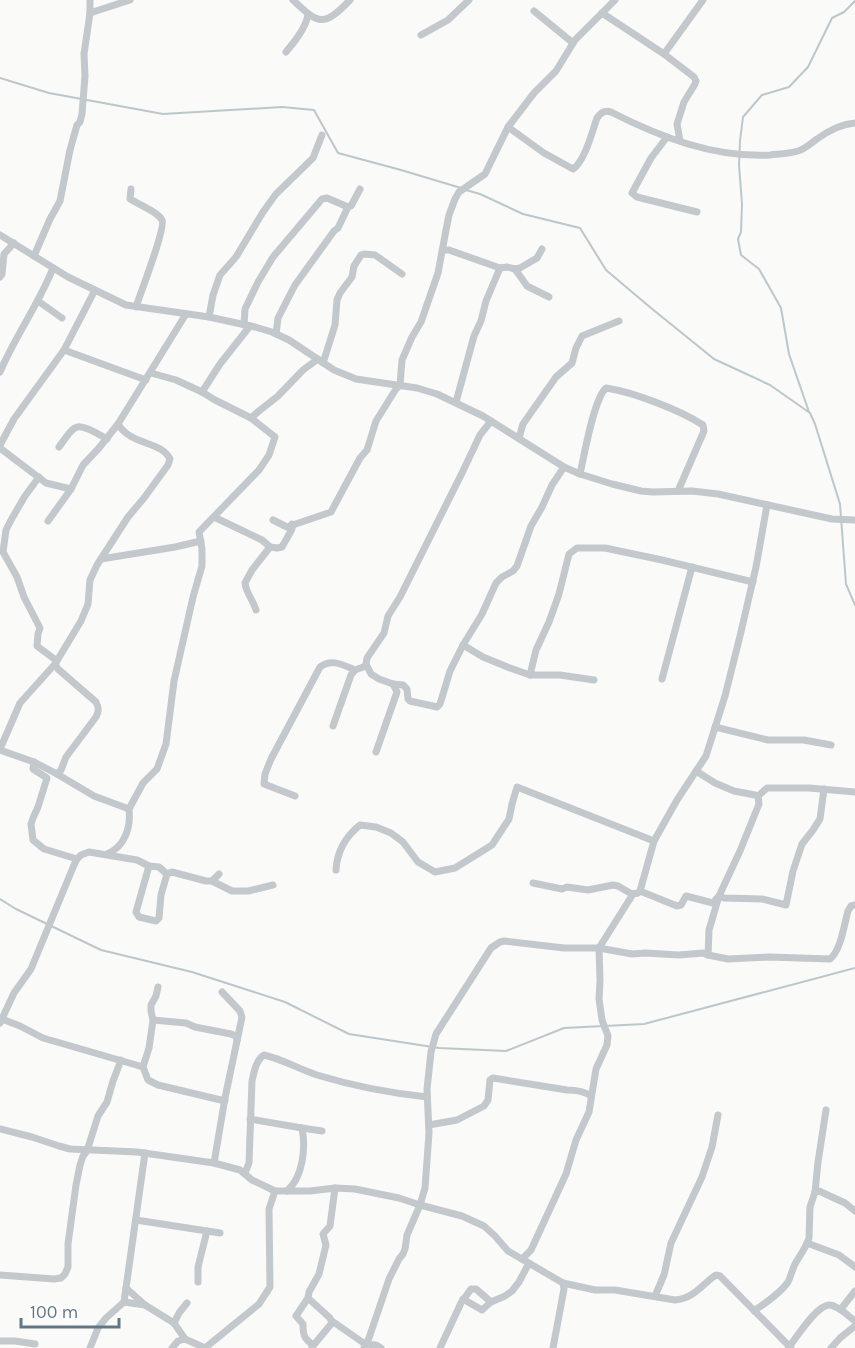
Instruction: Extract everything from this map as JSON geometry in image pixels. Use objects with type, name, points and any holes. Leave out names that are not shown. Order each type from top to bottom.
[{"type":"street","points":[[34,256],[60,201],[70,150],[82,114],[84,54],[90,0]]},
{"type":"street","points":[[90,13],[130,0]]},
{"type":"street","points":[[293,0],[308,15],[319,20],[326,20],[333,16],[350,0]]},
{"type":"street","points":[[421,35],[448,20],[470,0]]},
{"type":"street","points":[[273,520],[285,527],[331,512],[367,450],[376,421],[400,385],[402,360],[421,322],[438,273],[449,214],[457,196],[485,174],[508,128],[534,93],[556,71],[573,43],[615,0]]},
{"type":"street","points":[[664,54],[703,0]]},
{"type":"street","points":[[534,11],[573,43]]},
{"type":"street","points":[[602,14],[664,54],[694,77],[696,81],[684,102],[676,124],[680,141]]},
{"type":"street","points":[[286,52],[307,21],[308,15]]},
{"type":"street","points":[[508,128],[544,153],[573,169],[588,146],[597,118],[602,112],[611,111],[646,129],[680,141],[708,149],[751,156],[796,152],[837,128],[855,123]]},
{"type":"street","points":[[209,317],[220,275],[236,257],[276,194],[313,158],[322,135]]},
{"type":"street","points":[[667,137],[651,158],[632,193],[637,197],[697,212]]},
{"type":"street","points":[[131,189],[130,199],[157,214],[163,224],[136,307]]},
{"type":"street","points":[[276,334],[278,318],[295,285],[333,231],[338,228],[360,189]]},
{"type":"street","points":[[202,392],[247,326],[244,309],[273,257],[322,199],[327,198],[348,207]]},
{"type":"street","points":[[0,236],[68,277],[126,305],[209,317],[276,334],[334,370],[356,379],[417,388],[437,394],[491,421],[564,467],[580,474],[640,491],[692,491],[718,494],[832,519],[854,520]]},
{"type":"street","points":[[0,277],[4,254],[14,243]]},
{"type":"street","points":[[442,250],[449,250],[500,268],[515,266],[520,268],[537,258],[542,249]]},
{"type":"street","points":[[251,418],[278,396],[303,369],[320,361],[335,325],[337,300],[352,277],[354,266],[360,255],[375,255],[402,274]]},
{"type":"street","points":[[515,266],[528,287],[549,297]]},
{"type":"street","points":[[0,372],[21,328],[45,289],[53,268]]},
{"type":"street","points":[[456,402],[474,336],[500,268]]},
{"type":"street","points":[[71,489],[46,483],[0,447],[14,419],[64,350],[95,290]]},
{"type":"street","points":[[38,301],[62,318]]},
{"type":"street","points":[[48,521],[71,489],[84,465],[118,424],[186,314]]},
{"type":"street","points":[[519,438],[523,424],[556,377],[572,363],[582,336],[619,321]]},
{"type":"street","points":[[64,350],[148,376],[176,380],[251,418],[274,437],[269,455],[259,470],[199,532],[202,566],[174,681],[166,744],[157,769],[143,783],[129,809],[126,837],[116,851],[107,854]]},
{"type":"street","points":[[580,474],[597,404],[603,390],[614,389],[655,402],[703,425],[704,431],[678,491]]},
{"type":"street","points":[[491,421],[480,435],[400,597],[388,616],[384,633],[367,658],[366,666],[371,674],[393,684],[403,685],[407,689],[410,701],[438,706],[450,671],[463,645],[482,614],[496,583],[517,566],[531,526],[552,484],[564,467]]},
{"type":"street","points":[[118,424],[127,435],[163,450],[170,459],[168,465],[128,517],[101,558],[90,580],[88,604],[81,621],[56,663],[20,703],[0,749],[34,762],[94,796],[129,809]]},
{"type":"street","points":[[59,447],[79,426],[107,439]]},
{"type":"street","points":[[39,477],[25,496],[6,530],[3,552],[40,627],[37,645],[56,663],[58,669],[99,706],[96,717],[66,757],[57,774]]},
{"type":"street","points":[[463,1299],[481,1311],[491,1302],[512,1291],[519,1282],[525,1261],[566,1174],[576,1140],[589,1112],[596,1069],[607,1045],[608,1036],[598,999],[599,948],[636,892],[654,841],[706,756],[725,696],[753,582],[766,505]]},
{"type":"street","points":[[214,517],[262,540],[270,547],[277,548],[282,547],[292,529],[292,524]]},
{"type":"street","points":[[101,558],[201,541]]},
{"type":"street","points":[[256,610],[245,583],[270,547]]},
{"type":"street","points":[[530,675],[536,650],[559,594],[569,554],[577,548],[605,548],[753,582]]},
{"type":"street","points":[[662,680],[692,567]]},
{"type":"street","points":[[463,645],[483,657],[530,675],[560,675],[594,680]]},
{"type":"street","points":[[295,796],[264,784],[271,759],[320,667],[331,662],[355,670]]},
{"type":"street","points":[[333,726],[351,675],[355,670],[366,666]]},
{"type":"street","points":[[376,752],[397,692],[393,684]]},
{"type":"street","points":[[715,727],[768,740],[804,740],[831,745]]},
{"type":"street","points":[[34,762],[33,769],[47,778],[39,807],[31,824],[33,840],[44,849],[77,859]]},
{"type":"street","points":[[696,771],[734,791],[758,796]]},
{"type":"street","points":[[336,870],[337,856],[350,833],[360,825],[376,827],[392,833],[403,842],[418,862],[435,872],[455,868],[492,845],[508,819],[517,787],[654,841]]},
{"type":"street","points":[[758,796],[767,788],[855,792]]},
{"type":"street","points":[[719,896],[762,899],[786,905],[802,844],[820,819],[824,789]]},
{"type":"street","points":[[708,956],[709,930],[719,896],[759,804],[758,796]]},
{"type":"street","points":[[143,1067],[43,1038],[20,1026],[1,1021],[14,993],[31,969],[77,859],[81,855],[89,852],[137,860],[149,866],[159,867],[167,874]]},
{"type":"street","points":[[149,866],[136,912],[139,917],[156,921],[159,918],[161,895],[167,874]]},
{"type":"street","points":[[167,874],[172,872],[212,881],[232,891],[248,891],[273,885]]},
{"type":"street","points":[[212,881],[219,874]]},
{"type":"street","points":[[533,883],[562,889],[567,887],[588,890],[613,885],[677,906],[681,905],[686,896],[713,903],[719,896]]},
{"type":"street","points":[[365,1346],[389,1279],[405,1249],[407,1235],[425,1188],[429,1125],[427,1089],[433,1043],[442,1024],[491,948],[504,941],[564,948],[599,948],[632,954],[703,953],[728,959],[769,957],[830,959],[838,949],[848,911],[851,906],[855,905]]},
{"type":"street","points":[[158,987],[151,1005],[153,1020],[149,1048],[143,1067],[148,1080],[158,1085],[225,1101]]},
{"type":"street","points":[[214,1163],[242,1014],[222,992]]},
{"type":"street","points":[[153,1020],[186,1023],[231,1034],[236,1036],[237,1040]]},
{"type":"street","points":[[245,1173],[249,1163],[254,1072],[260,1058],[264,1055],[298,1069],[350,1084],[392,1093],[427,1097]]},
{"type":"street","points":[[0,1275],[54,1279],[61,1278],[65,1274],[68,1267],[68,1244],[76,1185],[83,1156],[98,1116],[107,1102],[112,1081],[121,1060]]},
{"type":"street","points":[[429,1125],[457,1120],[484,1106],[488,1100],[490,1080],[493,1078],[576,1090],[586,1092],[591,1096]]},
{"type":"street","points":[[754,1311],[767,1302],[789,1280],[795,1263],[809,1238],[808,1216],[815,1192],[826,1110]]},
{"type":"street","points":[[655,1296],[664,1275],[670,1243],[702,1177],[712,1147],[718,1115]]},
{"type":"street","points":[[250,1119],[322,1131]]},
{"type":"street","points":[[287,1191],[297,1178],[302,1157],[302,1128]]},
{"type":"street","points":[[0,1130],[59,1146],[145,1153],[214,1163],[240,1170],[252,1180],[275,1191],[335,1188],[380,1193],[462,1216],[484,1226],[504,1249],[563,1283],[595,1290],[615,1290],[675,1300],[684,1299],[693,1295],[716,1275],[720,1276],[790,1347],[817,1310],[830,1305],[841,1309],[855,1321]]},
{"type":"street","points":[[90,1348],[98,1328],[124,1302],[145,1153]]},
{"type":"street","points":[[332,1321],[331,1326],[312,1347],[305,1339],[303,1324],[296,1316],[320,1274],[326,1245],[323,1234],[330,1226],[335,1188]]},
{"type":"street","points":[[126,1288],[145,1305],[174,1323],[185,1339],[206,1348],[259,1304],[270,1287],[269,1209],[275,1191]]},
{"type":"street","points":[[815,1192],[819,1191],[855,1211]]},
{"type":"street","points":[[136,1220],[220,1233]]},
{"type":"street","points":[[198,1281],[198,1267],[207,1231]]},
{"type":"street","points":[[807,1243],[839,1255],[855,1267]]},
{"type":"street","points":[[553,1348],[557,1335],[563,1283]]},
{"type":"street","points":[[439,1348],[463,1299],[471,1289],[491,1302]]},
{"type":"street","points":[[841,1309],[855,1291]]},
{"type":"street","points":[[308,1298],[332,1321],[365,1346],[376,1345],[381,1348]]},
{"type":"street","points":[[124,1302],[145,1305]]},
{"type":"street","points":[[174,1323],[187,1303]]},
{"type":"street","points":[[831,1348],[855,1326]]},
{"type":"street","points":[[172,1348],[178,1341],[185,1339]]},
{"type":"street","points":[[0,1341],[35,1344]]},
{"type":"waterway","points":[[809,412],[789,354],[781,308],[759,269],[741,255],[738,239],[741,232],[742,204],[740,141],[743,117],[762,95],[789,87],[808,67],[832,18],[844,12],[855,1]]},
{"type":"waterway","points":[[0,78],[49,93],[163,114],[282,107],[314,110],[338,153],[461,188]]},
{"type":"waterway","points":[[466,190],[523,214],[580,228],[606,270],[714,359],[770,385],[810,413],[840,504],[846,584],[855,605]]},
{"type":"waterway","points":[[0,899],[101,950],[192,972],[285,1002],[349,1034],[439,1048],[506,1051],[564,1028],[644,1024],[855,968]]}]
